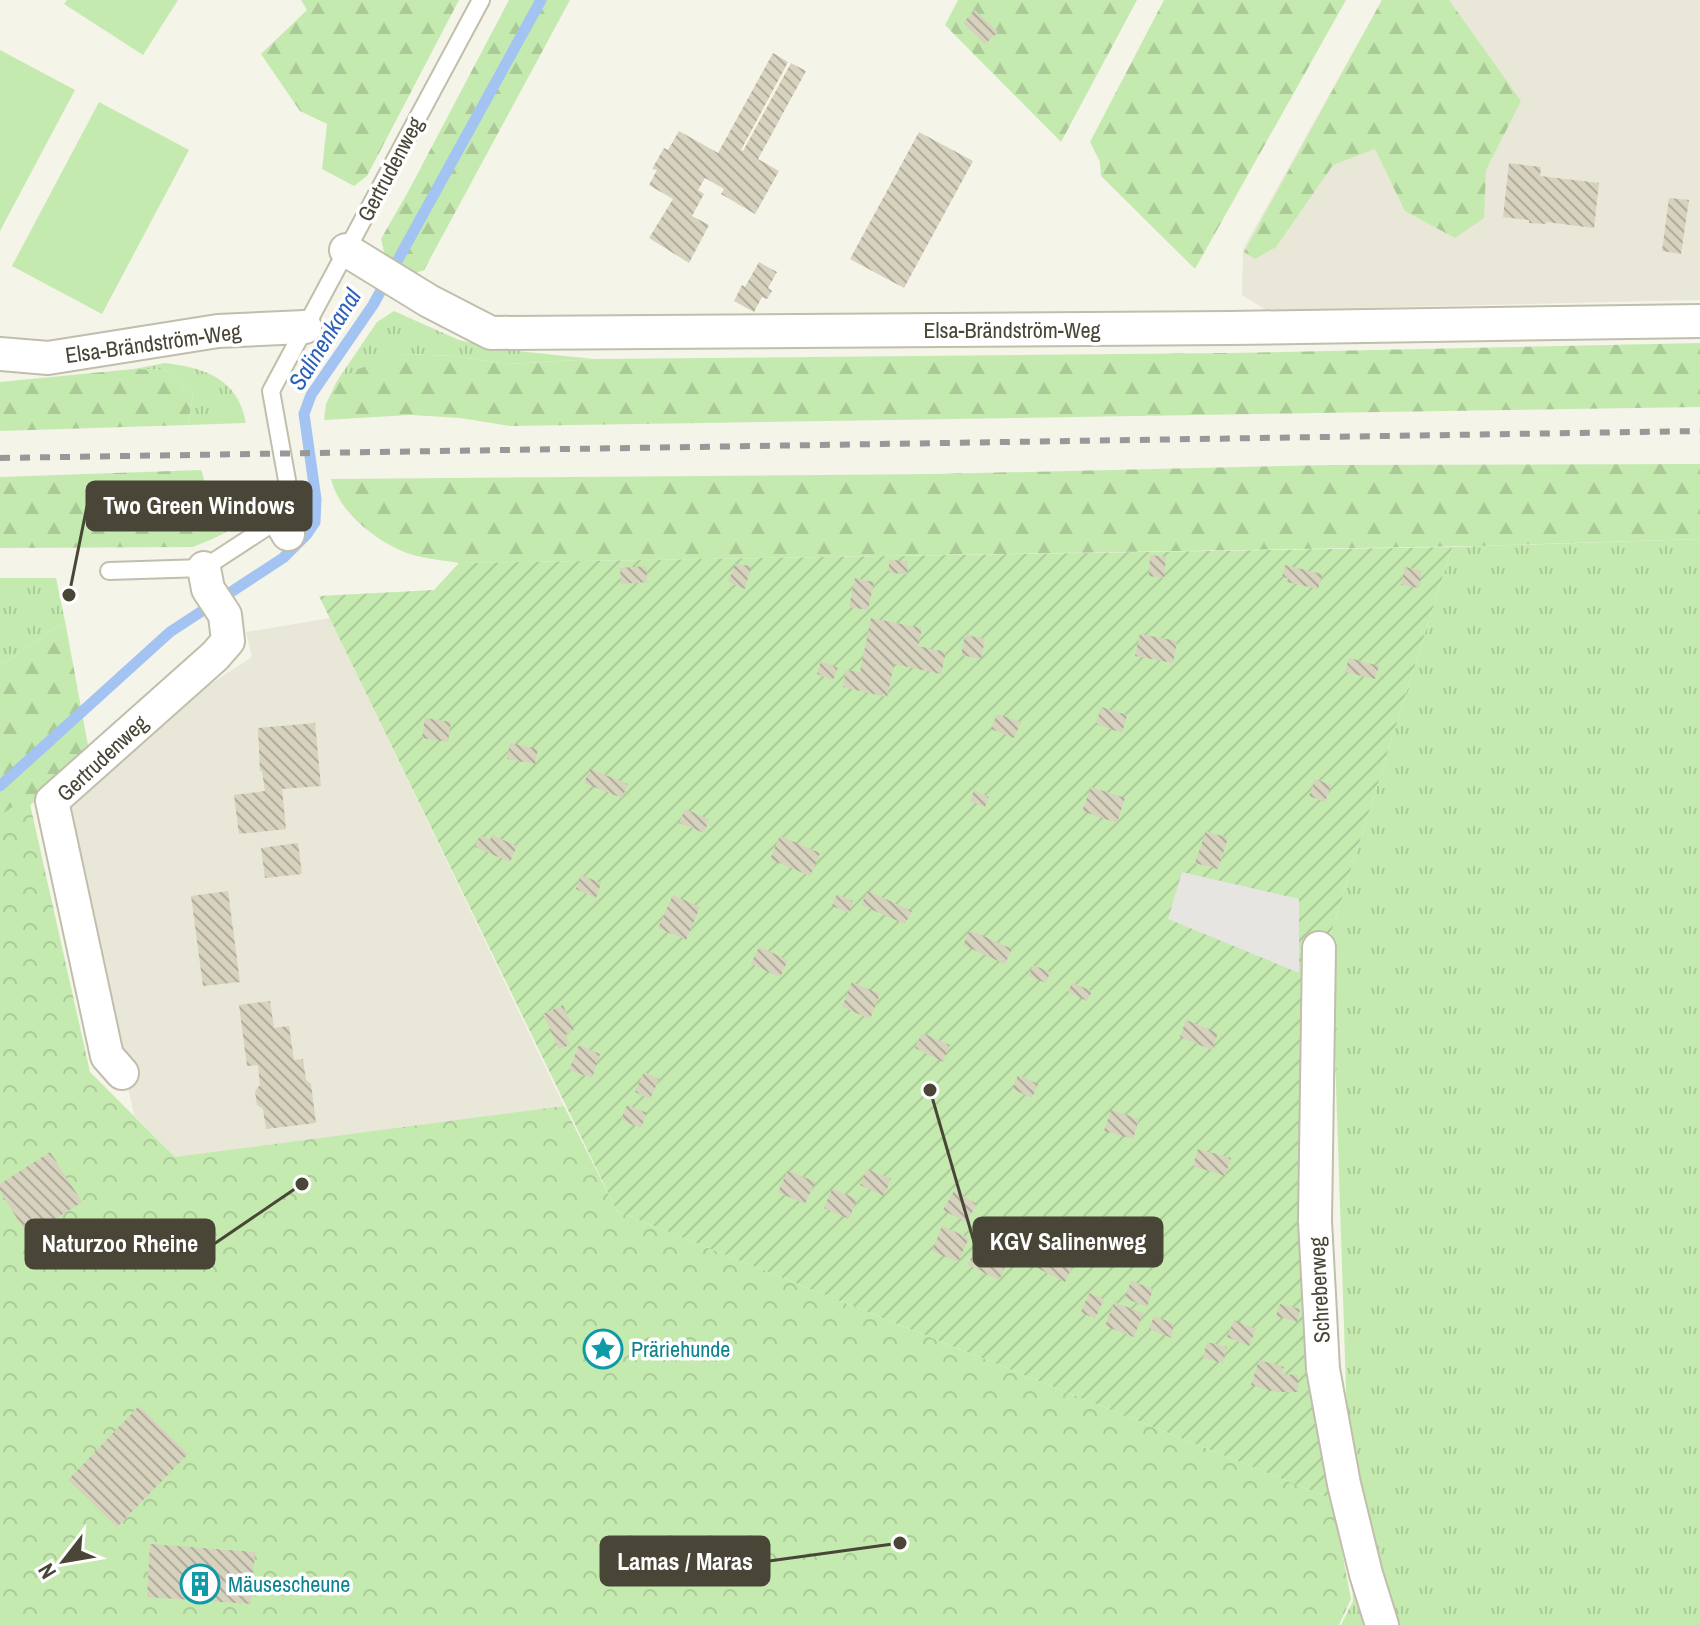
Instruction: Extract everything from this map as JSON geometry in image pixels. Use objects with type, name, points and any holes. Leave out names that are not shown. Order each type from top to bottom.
[{"type":"street","name":"Elsa-Brändström-Weg","points":[[346,250],[429,301],[491,333],[1700,321]]},
{"type":"street","name":"Elsa-Brändström-Weg","points":[[0,354],[48,358],[218,331],[305,327]]},
{"type":"street","name":"Gertrudenweg","points":[[122,1073],[107,1056],[52,801],[228,641],[213,590]]},
{"type":"street","name":"Schreberweg","points":[[1319,948],[1315,1221],[1323,1369],[1344,1484],[1382,1625]]},
{"type":"lane","name":"Gertrudenweg","points":[[213,590],[284,526],[290,497],[271,391],[481,0]]},
{"type":"lane","points":[[109,571],[213,590]]},
{"type":"shaded area","points":[[1382,0],[1700,0],[1700,300],[1266,310],[1242,295],[1243,249]]},
{"type":"shaded area","points":[[330,618],[564,1106],[176,1158],[134,1115],[67,808],[158,718],[252,657],[246,632]]},
{"type":"shaded area","points":[[1182,872],[1299,899],[1299,973],[1168,919]]},
{"type":"green space","points":[[67,0],[178,0],[143,55],[64,4]]},
{"type":"green space","points":[[301,0],[459,0],[367,176],[354,186],[322,169],[327,124],[300,111],[261,54],[307,10]]},
{"type":"green space","points":[[509,0],[570,0],[424,270],[413,274],[386,260],[381,239]]},
{"type":"green space","points":[[958,0],[1137,0],[1061,142],[945,25]]},
{"type":"green space","points":[[1164,0],[1346,0],[1195,269],[1101,176],[1100,162],[1090,142]]},
{"type":"green space","points":[[1382,0],[1449,0],[1521,101],[1486,170],[1484,218],[1455,238],[1405,211],[1375,149],[1333,165],[1276,247],[1255,259],[1244,252]]},
{"type":"green space","points":[[0,50],[75,90],[0,231]]},
{"type":"green space","points":[[99,102],[189,150],[102,314],[12,266]]},
{"type":"green space","points":[[394,311],[459,340],[498,349],[594,359],[509,364],[454,356],[401,354],[337,381],[377,322]]},
{"type":"green space","points":[[1700,343],[1700,407],[510,426],[460,418],[411,415],[324,420],[326,404],[337,381],[358,369],[401,354],[454,356],[509,364],[594,359],[1231,353]]},
{"type":"green space","points":[[165,363],[194,368],[218,378],[236,396],[246,423],[188,425],[193,395],[165,370],[134,369]]},
{"type":"green space","points":[[134,369],[165,370],[193,395],[188,425],[0,431],[0,382]]},
{"type":"green space","points":[[1700,464],[1700,539],[1477,546],[459,563],[410,554],[385,542],[351,515],[335,492],[331,479],[934,474],[1329,465]]},
{"type":"green space","points":[[201,470],[205,482],[258,481],[251,507],[245,516],[228,531],[193,547],[0,548],[0,477]]},
{"type":"green space","points":[[1700,539],[1700,1625],[1341,1625],[1353,1601],[1331,933],[1452,547]]},
{"type":"green space","points":[[1452,547],[1331,933],[1304,948],[1299,1232],[1311,1379],[1332,1499],[617,1211],[319,596],[434,590],[459,563]]},
{"type":"green space","points":[[0,578],[56,578],[65,621],[0,666]]},
{"type":"green space","points":[[65,621],[90,756],[0,830],[0,666]]},
{"type":"green space","points":[[28,795],[90,1072],[175,1157],[564,1106],[617,1211],[1332,1499],[1351,1599],[1339,1625],[0,1625],[0,816]]},
{"type":"building","points":[[975,10],[998,32],[985,44],[963,23]]},
{"type":"building","points":[[773,53],[788,62],[741,150],[791,63],[806,71],[758,159],[779,171],[755,214],[721,194],[724,189],[705,178],[698,190],[704,194],[692,216],[709,225],[689,263],[649,238],[673,199],[649,185],[657,170],[652,169],[679,131],[718,153]]},
{"type":"building","points":[[919,132],[973,161],[904,288],[850,259]]},
{"type":"building","points":[[1509,163],[1541,167],[1540,176],[1599,183],[1594,228],[1529,223],[1529,220],[1503,217]]},
{"type":"building","points":[[1669,198],[1689,200],[1681,254],[1662,251]]},
{"type":"building","points":[[759,262],[777,272],[768,288],[772,291],[767,299],[762,297],[754,312],[734,301]]},
{"type":"building","points":[[1150,555],[1166,557],[1164,578],[1149,576]]},
{"type":"building","points":[[889,560],[908,561],[907,574],[889,573]]},
{"type":"building","points":[[735,564],[751,566],[745,589],[728,582]]},
{"type":"building","points":[[1285,565],[1322,574],[1318,589],[1287,582],[1288,578],[1282,577]]},
{"type":"building","points":[[646,566],[647,582],[621,584],[620,568]]},
{"type":"building","points":[[1405,567],[1422,571],[1419,588],[1401,585]]},
{"type":"building","points":[[855,578],[874,582],[868,610],[849,607]]},
{"type":"building","points":[[871,618],[922,628],[918,646],[946,652],[941,674],[894,664],[887,697],[843,687],[846,670],[860,672]]},
{"type":"building","points":[[1140,634],[1177,641],[1173,663],[1135,656]]},
{"type":"building","points":[[965,635],[985,639],[981,659],[961,655]]},
{"type":"building","points":[[1349,658],[1379,666],[1375,679],[1345,672]]},
{"type":"building","points":[[821,661],[838,668],[833,680],[817,674]]},
{"type":"building","points":[[1101,707],[1127,715],[1122,733],[1096,724]]},
{"type":"building","points":[[997,714],[1021,722],[1014,738],[991,729]]},
{"type":"building","points":[[425,718],[451,722],[448,742],[422,738]]},
{"type":"building","points":[[315,723],[321,786],[282,789],[286,829],[239,834],[234,795],[265,791],[260,771],[258,728]]},
{"type":"building","points":[[510,743],[538,749],[535,764],[507,759]]},
{"type":"building","points":[[590,769],[628,784],[622,798],[584,783]]},
{"type":"building","points":[[1315,779],[1331,785],[1325,802],[1309,796]]},
{"type":"building","points":[[1091,787],[1125,798],[1117,823],[1082,811]]},
{"type":"building","points":[[974,790],[989,797],[985,807],[970,801]]},
{"type":"building","points":[[685,809],[709,819],[704,833],[679,823]]},
{"type":"building","points":[[1206,831],[1228,838],[1218,869],[1195,863]]},
{"type":"building","points":[[480,835],[490,840],[492,835],[517,846],[510,862],[475,847]]},
{"type":"building","points":[[780,836],[820,853],[810,876],[770,859]]},
{"type":"building","points":[[298,843],[302,874],[265,878],[261,848]]},
{"type":"building","points":[[581,875],[601,883],[596,898],[576,889]]},
{"type":"building","points":[[228,891],[240,982],[203,986],[191,896]]},
{"type":"building","points":[[868,891],[912,911],[905,924],[861,905]]},
{"type":"building","points":[[837,894],[853,901],[849,913],[832,906]]},
{"type":"building","points":[[673,895],[700,907],[686,940],[658,928]]},
{"type":"building","points":[[970,930],[1012,949],[1005,964],[963,945]]},
{"type":"building","points":[[759,947],[788,960],[780,977],[751,964]]},
{"type":"building","points":[[1033,965],[1050,972],[1046,983],[1029,976]]},
{"type":"building","points":[[852,982],[880,994],[870,1019],[842,1007]]},
{"type":"building","points":[[1072,983],[1092,991],[1087,1001],[1068,992]]},
{"type":"building","points":[[270,1001],[274,1028],[289,1026],[294,1060],[303,1059],[306,1080],[311,1084],[316,1123],[266,1129],[263,1109],[257,1105],[255,1091],[260,1085],[258,1065],[247,1066],[239,1005]]},
{"type":"building","points":[[563,1005],[574,1030],[565,1034],[570,1045],[559,1049],[543,1014]]},
{"type":"building","points":[[1186,1020],[1218,1033],[1212,1050],[1180,1037]]},
{"type":"building","points":[[922,1033],[950,1045],[943,1062],[915,1048]]},
{"type":"building","points":[[579,1045],[600,1054],[592,1078],[569,1070]]},
{"type":"building","points":[[644,1072],[659,1079],[650,1099],[635,1092]]},
{"type":"building","points":[[1018,1075],[1038,1084],[1032,1098],[1012,1089]]},
{"type":"building","points":[[627,1105],[647,1113],[641,1128],[621,1120]]},
{"type":"building","points":[[1111,1110],[1139,1119],[1133,1139],[1104,1131]]},
{"type":"building","points":[[1198,1149],[1231,1158],[1225,1176],[1193,1166]]},
{"type":"building","points":[[50,1152],[82,1202],[28,1236],[0,1191],[0,1184]]},
{"type":"building","points":[[867,1169],[891,1179],[884,1196],[860,1185]]},
{"type":"building","points":[[788,1170],[815,1182],[805,1204],[778,1192]]},
{"type":"building","points":[[832,1189],[857,1199],[849,1219],[824,1208]]},
{"type":"building","points":[[954,1191],[977,1204],[966,1222],[943,1210]]},
{"type":"building","points":[[942,1226],[969,1238],[958,1262],[932,1251]]},
{"type":"building","points":[[1036,1234],[1078,1255],[1065,1282],[1023,1261]]},
{"type":"building","points":[[977,1243],[1009,1258],[999,1280],[968,1265]]},
{"type":"building","points":[[1131,1281],[1153,1289],[1147,1307],[1125,1298]]},
{"type":"building","points":[[1089,1293],[1104,1299],[1095,1319],[1081,1312]]},
{"type":"building","points":[[1114,1302],[1143,1313],[1134,1337],[1105,1326]]},
{"type":"building","points":[[1280,1304],[1300,1309],[1297,1322],[1276,1316]]},
{"type":"building","points":[[1154,1316],[1173,1323],[1172,1338],[1149,1329]]},
{"type":"building","points":[[1234,1320],[1256,1329],[1249,1346],[1227,1337]]},
{"type":"building","points":[[1207,1342],[1227,1347],[1223,1363],[1203,1358]]},
{"type":"building","points":[[1259,1360],[1284,1367],[1281,1374],[1298,1375],[1298,1392],[1276,1392],[1251,1385]]},
{"type":"building","points":[[139,1406],[188,1454],[117,1527],[68,1480]]},
{"type":"building","name":"Mäusescheune","points":[[150,1544],[255,1552],[251,1604],[147,1597]]},
{"type":"waterway","name":"Salinenkanal","points":[[0,786],[170,632],[283,558],[307,534],[315,522],[316,499],[304,414],[311,395],[373,305],[541,0]]},
{"type":"railway","points":[[0,458],[1700,431]]},
{"type":"place","name":"Two Green Windows","points":[[69,595]]},
{"type":"place","name":"KGV Salinenweg","points":[[930,1090]]},
{"type":"place","name":"Naturzoo Rheine","points":[[302,1184]]},
{"type":"place","name":"Präriehunde","points":[[603,1349]]},
{"type":"place","name":"Lamas / Maras","points":[[900,1543]]},
{"type":"place","name":"Mäusescheune","points":[[200,1584]]}]
